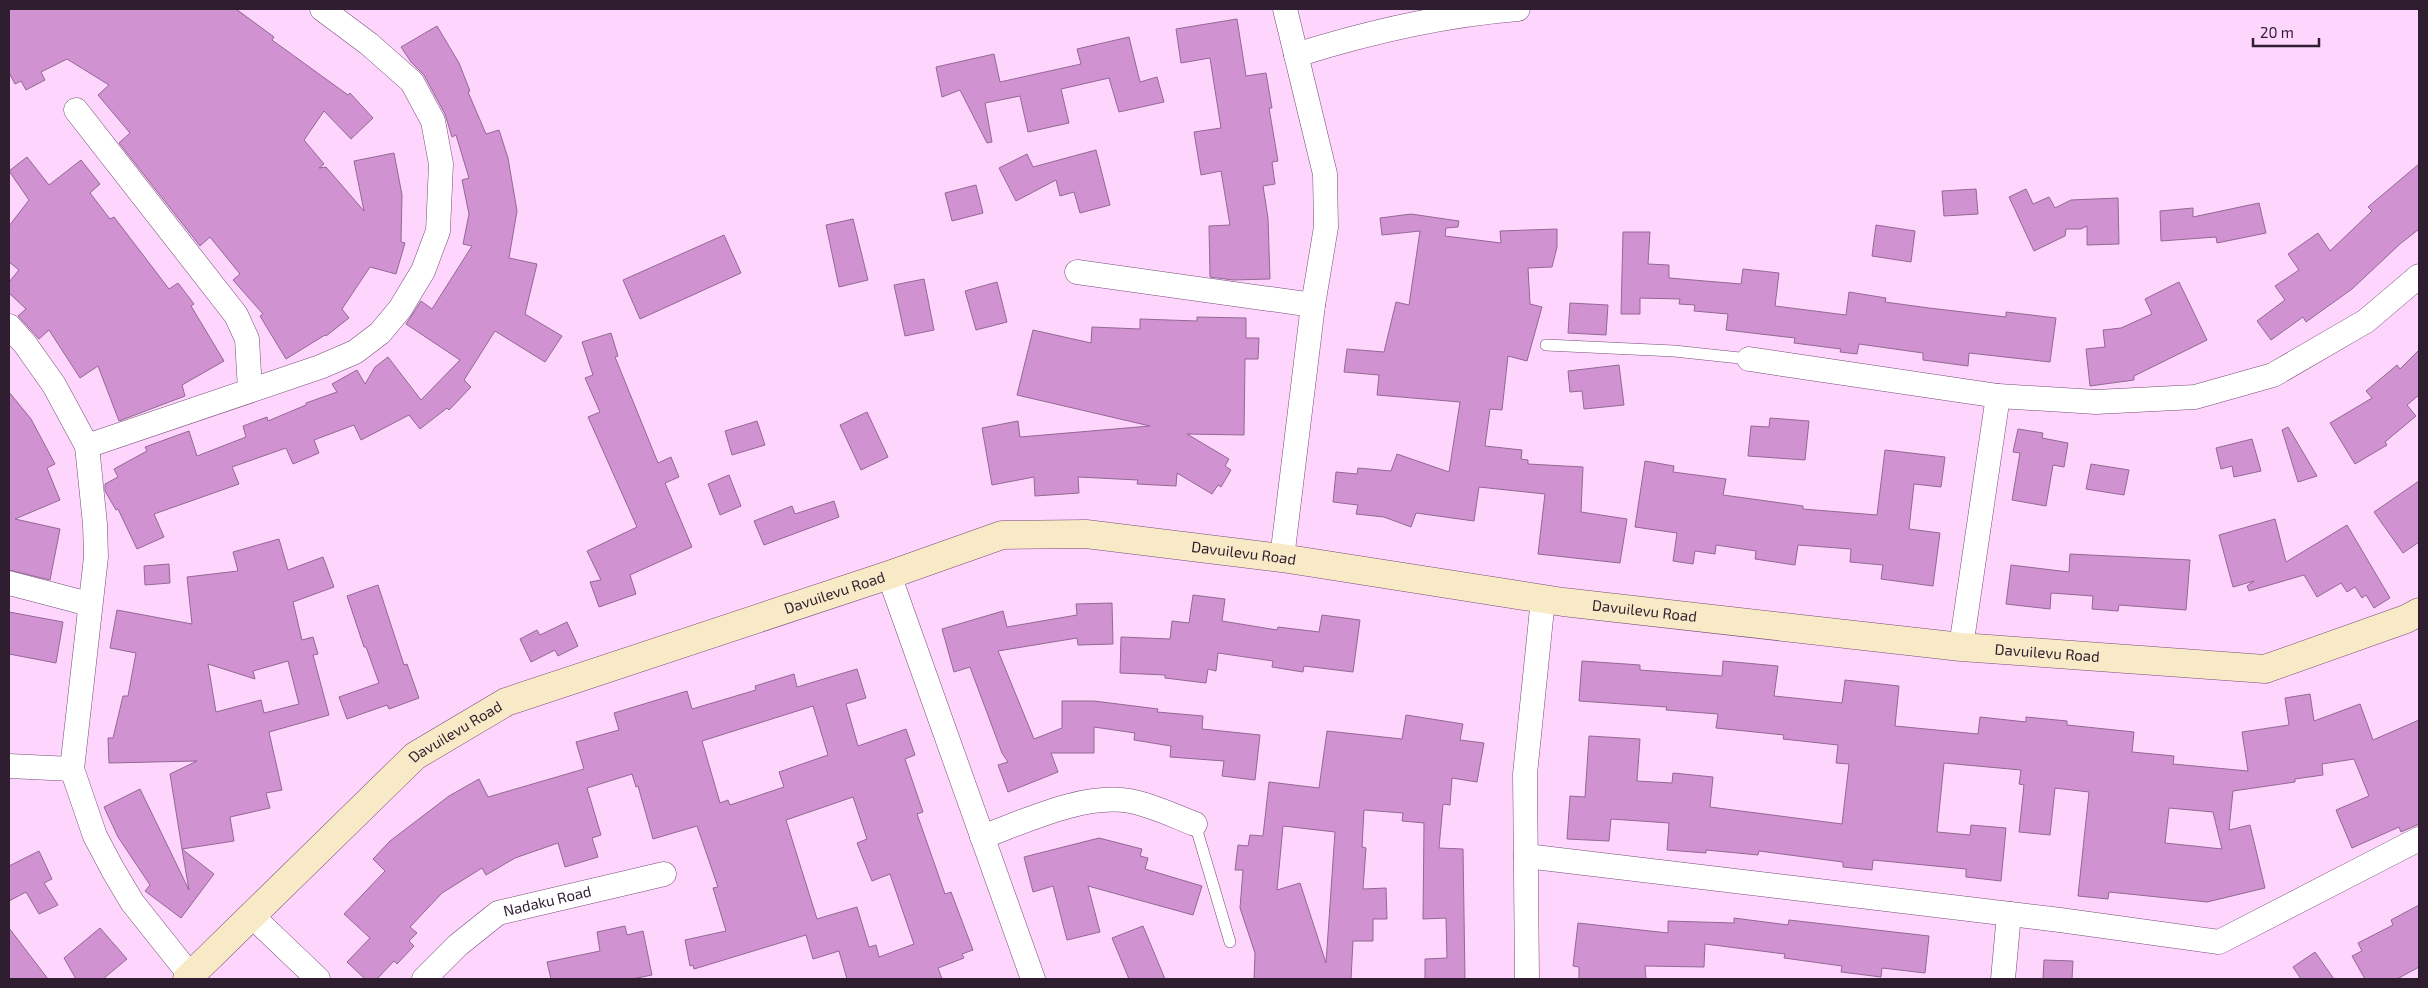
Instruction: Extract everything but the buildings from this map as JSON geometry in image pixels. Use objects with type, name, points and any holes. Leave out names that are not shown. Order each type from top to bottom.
[{"type":"street","points":[[87,446],[320,367],[355,352],[380,333],[400,309],[422,271],[438,231],[441,164],[433,121],[412,82],[370,44],[322,9]]},
{"type":"street","points":[[1282,558],[1313,305],[1326,228],[1326,174],[1285,9]]},
{"type":"street","points":[[1296,55],[1392,28],[1440,18],[1518,9]]},
{"type":"street","points":[[76,110],[236,315],[247,339],[250,390]]},
{"type":"street","points":[[1076,272],[1313,305]]},
{"type":"street","points":[[1749,359],[1998,396],[2096,402],[2194,397],[2274,375],[2366,321],[2419,276]]},
{"type":"street","points":[[9,326],[25,344],[54,385],[87,446],[95,524],[96,557],[89,604],[72,769],[95,836],[113,870],[132,902],[188,977]]},
{"type":"street","points":[[1961,647],[1998,396]]},
{"type":"street","name":"Davuilevu Road","points":[[188,977],[253,917],[415,756],[506,702],[889,575],[1002,535],[1086,534],[1282,558],[1543,599],[1961,647],[2265,669],[2406,619],[2419,612]]},
{"type":"street","points":[[889,575],[1033,979]]},
{"type":"street","points":[[9,583],[89,604]]},
{"type":"street","points":[[1527,979],[1524,774],[1543,599]]},
{"type":"street","points":[[9,766],[72,769]]},
{"type":"street","points":[[982,836],[1054,812],[1100,800],[1132,801],[1195,824]]},
{"type":"street","points":[[1526,856],[2009,914],[2219,942],[2419,839]]},
{"type":"street","name":"Nadaku Road","points":[[424,979],[458,946],[498,913],[664,874]]},
{"type":"street","points":[[2003,979],[2009,914]]},
{"type":"street","points":[[253,917],[318,979]]},
{"type":"lane","points":[[1546,345],[1674,350],[1749,359]]},
{"type":"lane","points":[[1195,824],[1230,942]]}]
